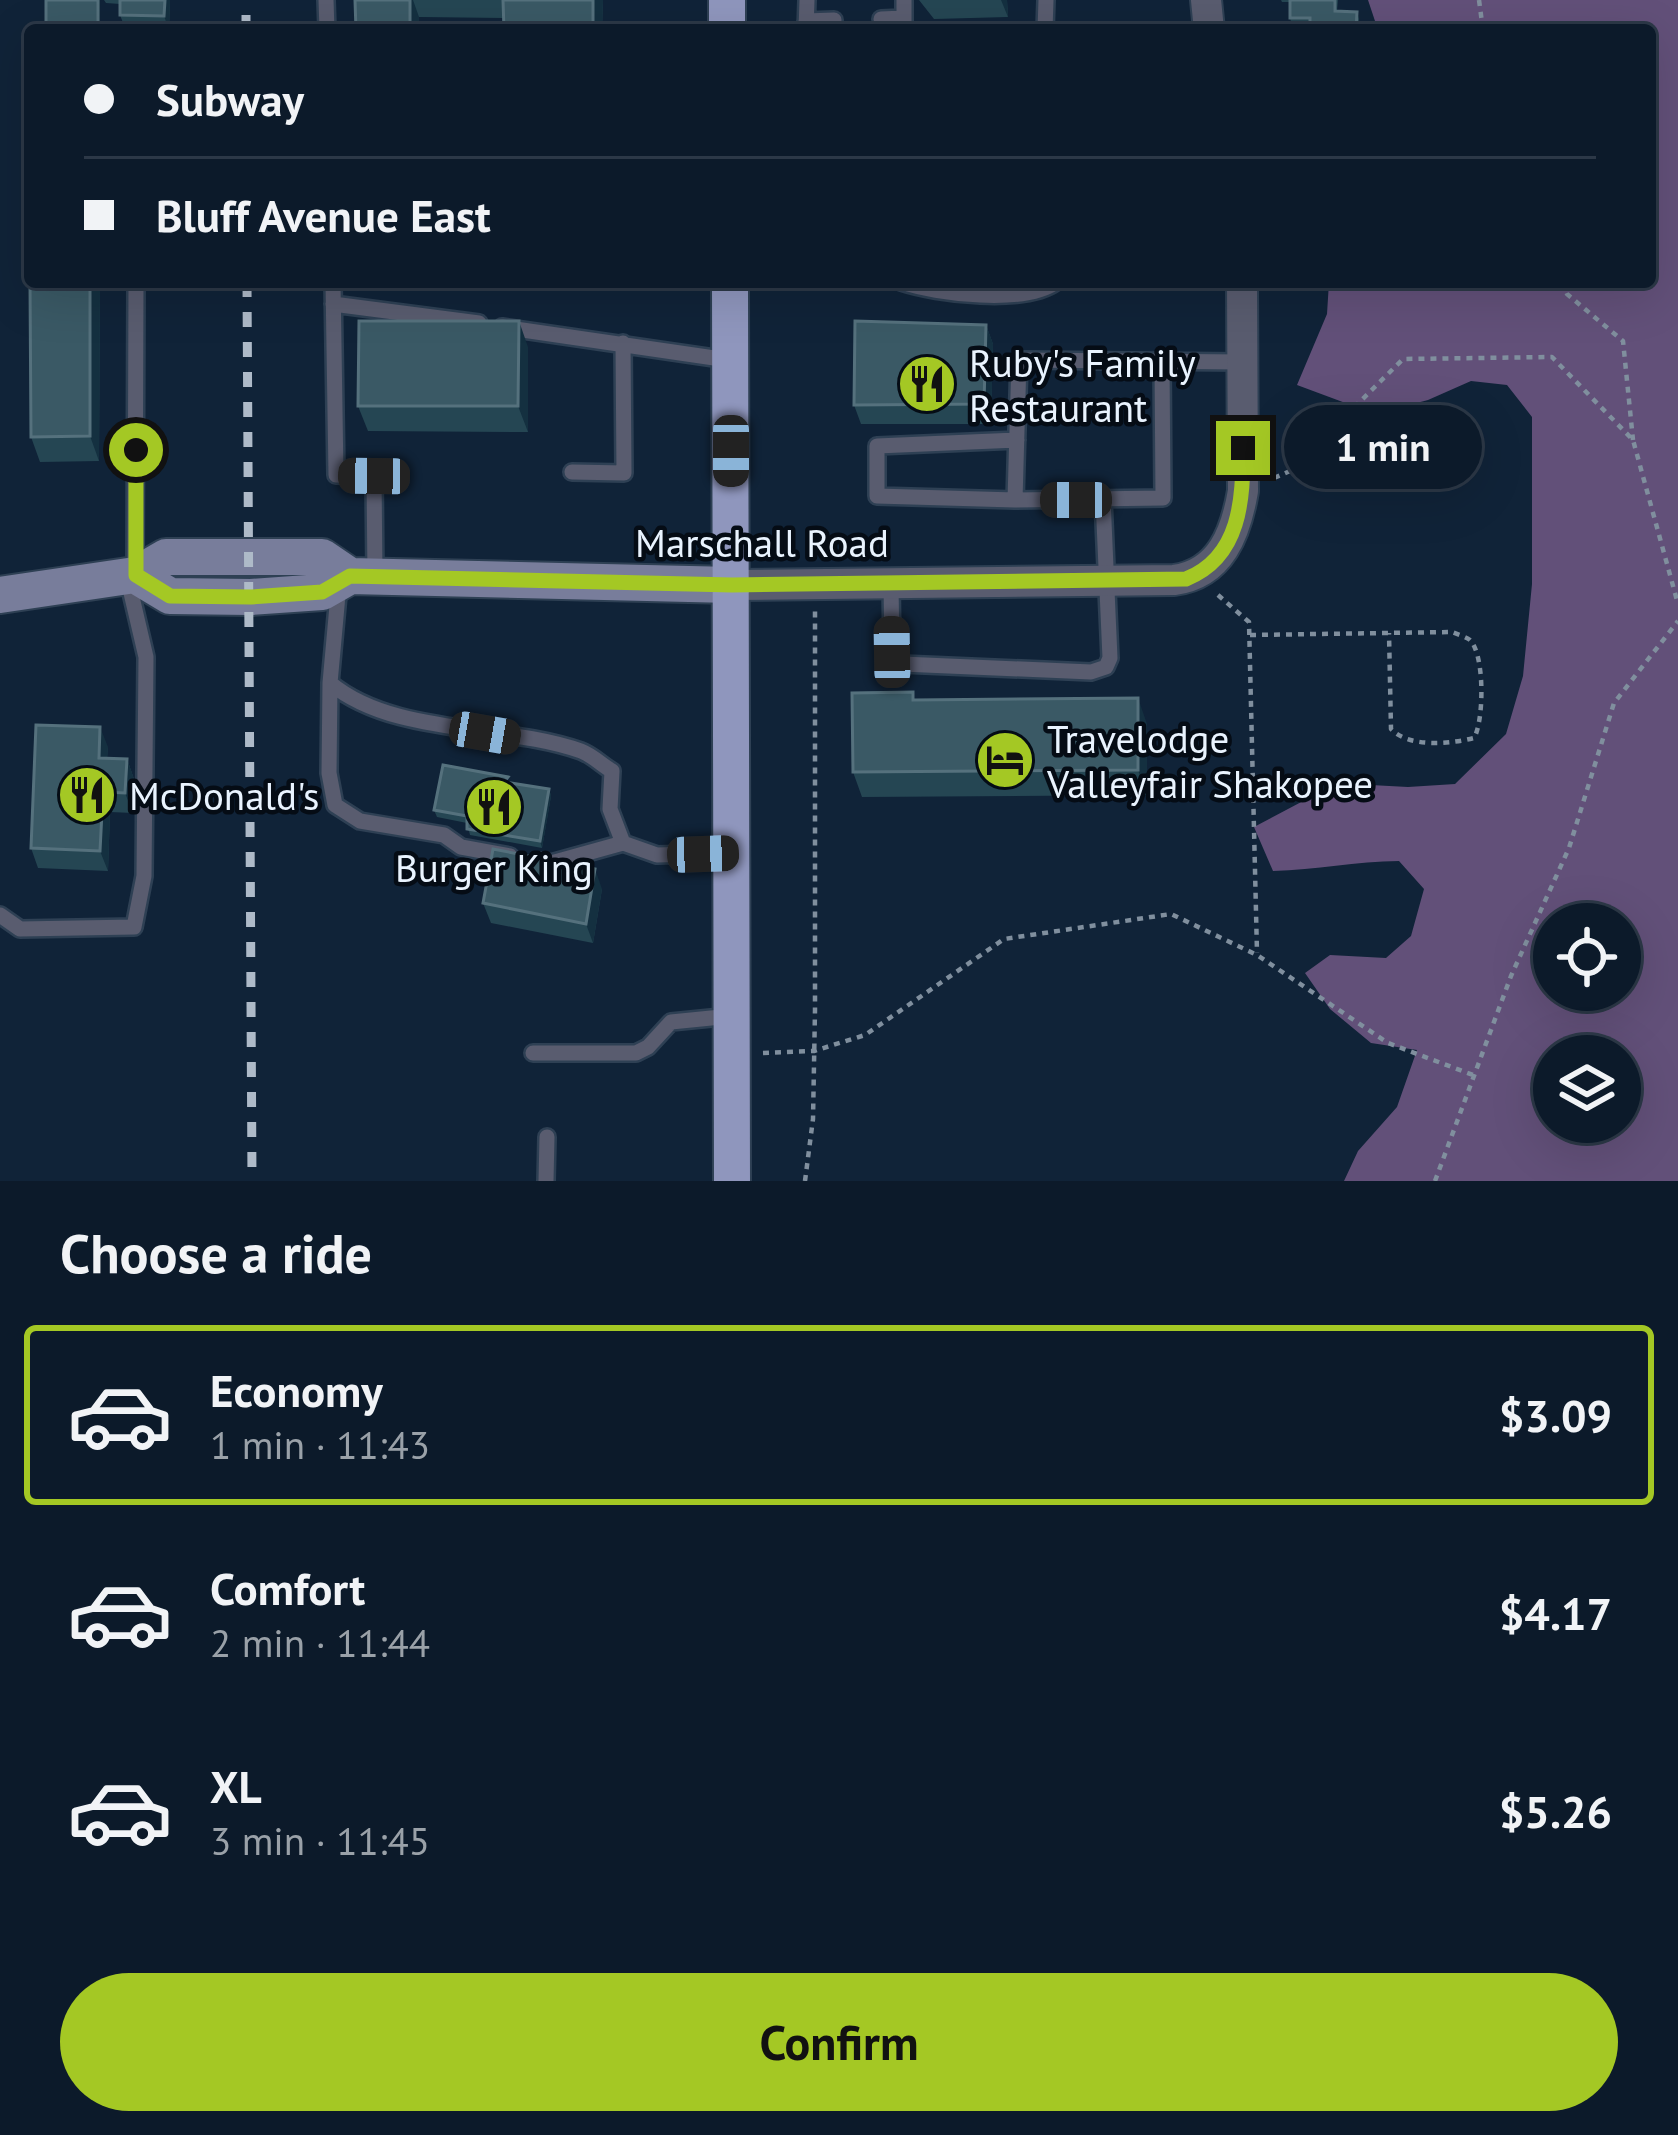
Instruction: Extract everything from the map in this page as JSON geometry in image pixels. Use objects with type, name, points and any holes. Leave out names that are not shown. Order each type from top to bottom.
[{"type":"main road","points":[[730,288],[732,1181]]},
{"type":"main road","name":"Marschall Road","points":[[0,596],[131,576],[166,557],[322,557],[355,578],[732,585]]},
{"type":"street","points":[[1185,578],[1211,565],[1229,542],[1238,519],[1243,490],[1242,288]]},
{"type":"street","name":"Marschall Road","points":[[732,585],[1185,578]]},
{"type":"lane","points":[[881,19],[904,16]]},
{"type":"lane","points":[[815,24],[834,20]]},
{"type":"lane","points":[[0,915],[20,929],[134,927],[144,876],[146,657],[131,576],[136,288]]},
{"type":"lane","points":[[333,288],[336,475],[374,476],[330,683],[330,790],[335,805],[360,821],[444,835],[461,848],[551,862],[623,843],[657,856],[731,853]]},
{"type":"lane","points":[[920,288],[982,295],[1048,288]]},
{"type":"lane","points":[[333,304],[731,361]]},
{"type":"lane","points":[[572,472],[624,473],[623,343]]},
{"type":"lane","points":[[1015,500],[1019,360],[1242,362]]},
{"type":"lane","points":[[1017,440],[877,446],[877,496],[1162,498],[1162,362]]},
{"type":"lane","points":[[891,584],[892,652],[902,664],[1091,672],[1106,667],[1110,658],[1103,499]]},
{"type":"lane","points":[[330,683],[352,701],[444,726],[583,751],[612,772],[610,809],[623,843]]},
{"type":"lane","points":[[533,1053],[636,1053],[671,1022],[731,1016]]},
{"type":"lane","points":[[546,1181],[547,1137]]},
{"type":"path","points":[[1564,288],[1623,341],[1633,440],[1678,604]]},
{"type":"path","points":[[1243,490],[1290,471],[1403,359],[1552,356],[1633,440]]},
{"type":"path","points":[[1185,578],[1249,622],[1257,955]]},
{"type":"path","points":[[805,1181],[814,1051],[814,585]]},
{"type":"path","points":[[1435,1181],[1511,976],[1569,848],[1614,703],[1678,621]]},
{"type":"path","points":[[1250,634],[1452,632],[1468,638],[1478,654],[1481,726],[1474,738],[1406,741],[1391,729],[1389,633]]},
{"type":"path","points":[[731,1054],[814,1051],[865,1035],[1004,939],[1171,914],[1257,955],[1388,1043],[1474,1075]]},
{"type":"shaded area","points":[[1368,0],[1678,0],[1678,1181],[1344,1181],[1358,1151],[1397,1107],[1417,1050],[1371,1043],[1330,1009],[1305,973],[1330,955],[1386,958],[1411,936],[1424,889],[1399,861],[1273,871],[1254,827],[1305,800],[1352,784],[1455,784],[1506,734],[1523,676],[1532,584],[1532,417],[1507,385],[1471,381],[1428,400],[1375,414],[1297,385],[1327,314],[1329,288],[1656,288],[1656,24],[1376,24]]},
{"type":"building","points":[[46,0],[98,0],[98,24],[46,24]]},
{"type":"building","points":[[120,0],[165,0],[164,16],[120,15]]},
{"type":"building","points":[[355,0],[410,0],[410,24],[356,24]]},
{"type":"building","points":[[503,0],[593,0],[593,24],[504,24]]},
{"type":"building","points":[[1290,0],[1335,0],[1335,11],[1357,12],[1356,24],[1310,24],[1310,18],[1290,18]]},
{"type":"building","points":[[30,288],[90,288],[90,436],[31,437]]},
{"type":"building","points":[[359,321],[519,321],[518,406],[358,406]]},
{"type":"building","name":"Ruby's Family Restaurant","points":[[855,321],[986,325],[984,404],[854,405]]},
{"type":"building","name":"Travelodge Valleyfair Shakopee","points":[[913,692],[913,700],[1138,698],[1138,770],[853,772],[852,693]]},
{"type":"building","name":"McDonald's","points":[[36,725],[100,727],[99,758],[127,759],[125,793],[103,792],[100,851],[31,848]]},
{"type":"building","name":"Burger King","points":[[443,765],[549,789],[540,841],[467,829],[467,816],[434,810]]},
{"type":"building","points":[[493,849],[595,869],[586,924],[483,903]]},
{"type":"railway","points":[[246,0],[246,24]]},
{"type":"railway","points":[[247,288],[252,1181]]},
{"type":"place","name":"Ruby's Family Restaurant","points":[[927,384]]},
{"type":"place","name":"Travelodge Valleyfair Shakopee","points":[[1005,760]]},
{"type":"place","name":"McDonald's","points":[[87,795]]},
{"type":"place","name":"Burger King","points":[[494,807]]},
{"type":"route","points":[[136,450],[136,575],[170,596],[251,597],[322,592],[350,576],[732,585],[1186,579],[1211,565],[1229,542],[1243,490],[1243,448]]}]
